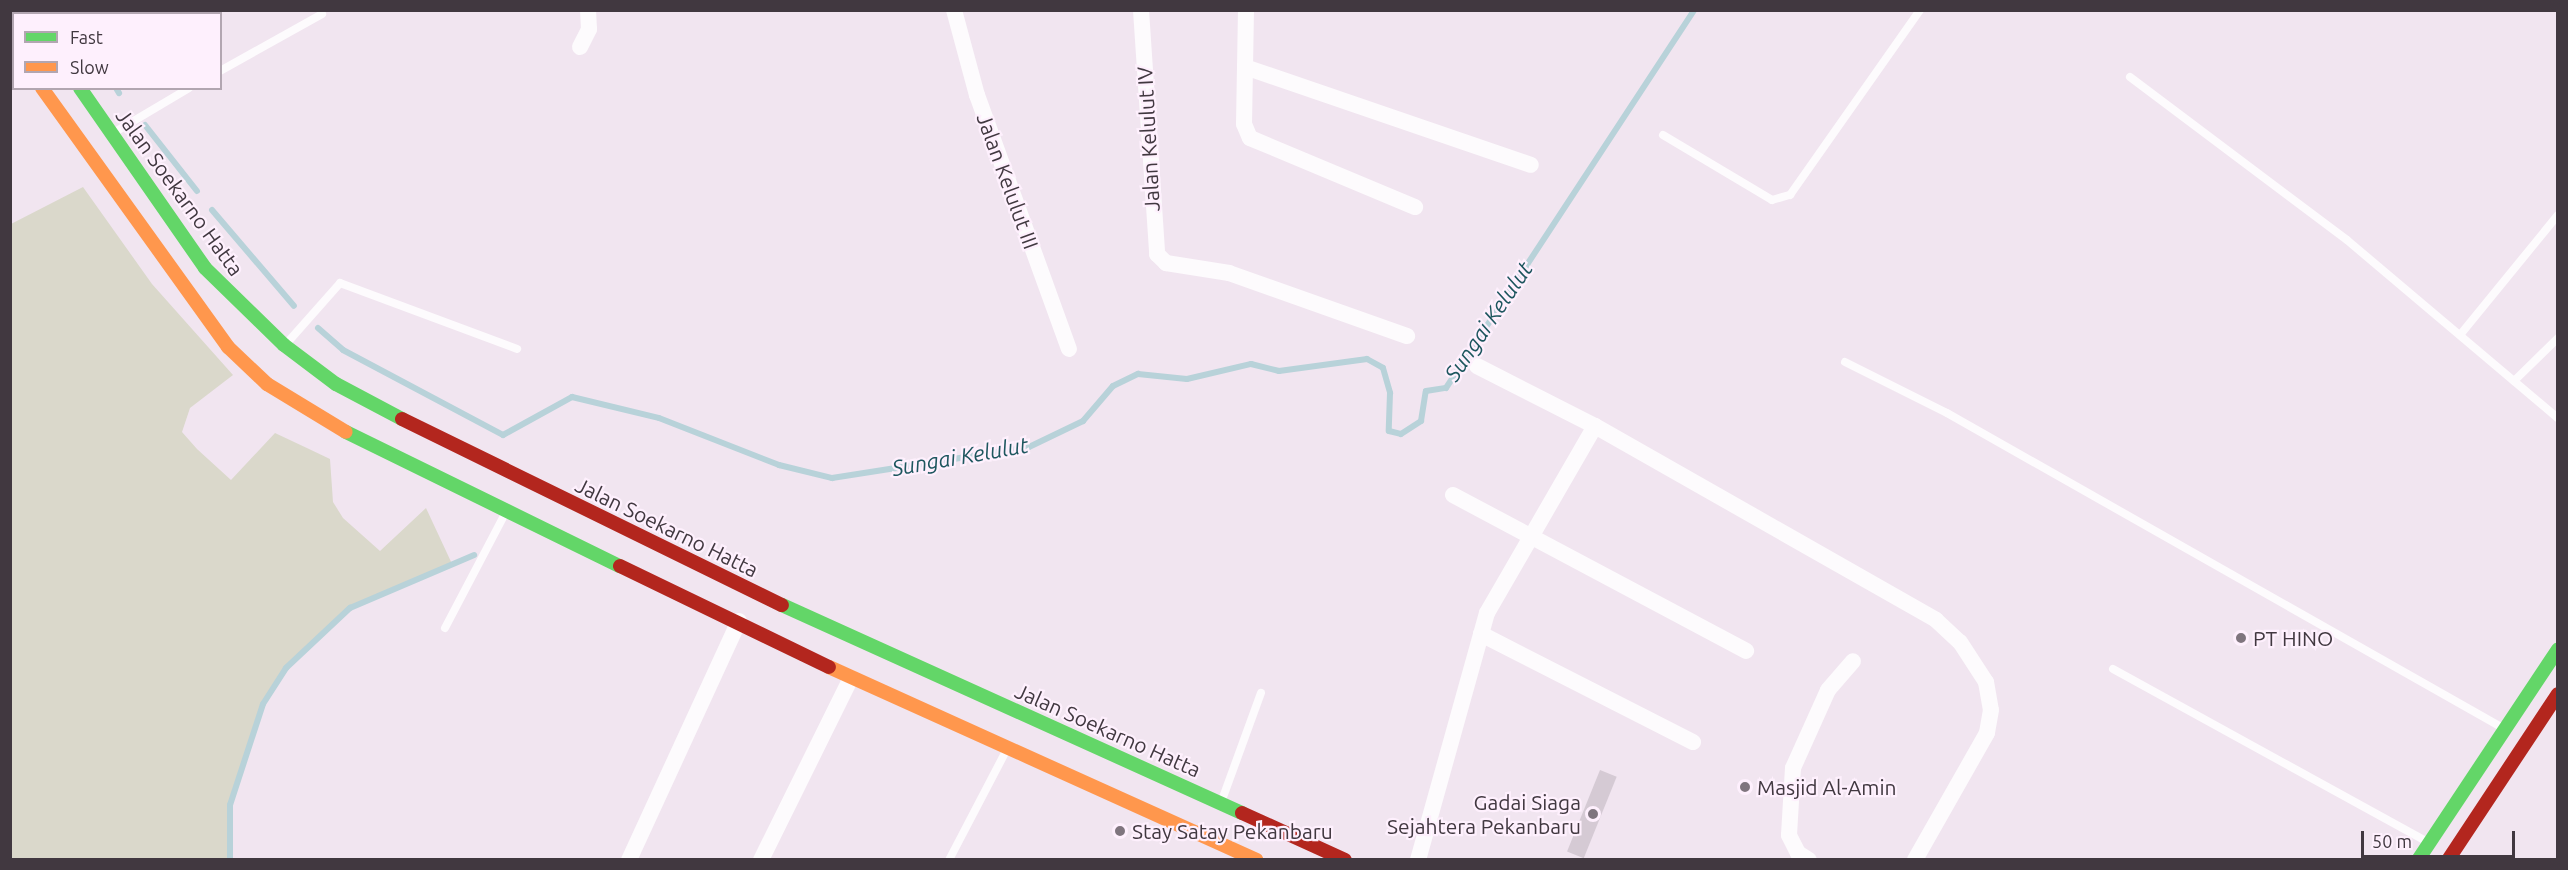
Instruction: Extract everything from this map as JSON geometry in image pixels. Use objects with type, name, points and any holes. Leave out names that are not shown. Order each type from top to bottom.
[{"type":"main road","points":[[43,90],[141,232],[228,347],[267,384],[317,418],[739,621],[851,678],[1256,860]]},
{"type":"main road","name":"Jalan Soekarno Hatta","points":[[81,90],[205,268],[284,345],[336,384],[498,470],[1345,860]]},
{"type":"main road","points":[[2418,860],[2558,649]]},
{"type":"main road","points":[[2448,860],[2558,694]]},
{"type":"main road","points":[[1136,806],[1150,772]]},
{"type":"street","points":[[580,47],[589,29],[588,10]]},
{"type":"street","name":"Jalan Kelulut III","points":[[954,10],[977,95],[1069,349]]},
{"type":"street","name":"Jalan Kelulut IV","points":[[1141,10],[1154,245],[1166,263],[1229,273],[1407,336]]},
{"type":"street","points":[[1246,10],[1244,124],[1250,138],[1415,207]]},
{"type":"street","points":[[1245,67],[1531,165]]},
{"type":"street","points":[[1477,366],[1595,426],[1936,620],[1960,642],[1986,682],[1991,710],[1987,733],[1915,860]]},
{"type":"street","points":[[1418,860],[1481,634],[1528,534],[1595,426]]},
{"type":"street","points":[[1453,495],[1746,651]]},
{"type":"street","points":[[629,860],[739,621]]},
{"type":"street","points":[[1481,634],[1693,742]]},
{"type":"street","points":[[1809,860],[1798,853],[1789,835],[1793,768],[1828,690],[1853,661]]},
{"type":"street","points":[[761,860],[851,678]]},
{"type":"lane","points":[[1663,135],[1772,200],[1790,195],[1920,10]]},
{"type":"lane","points":[[222,70],[322,14]]},
{"type":"lane","points":[[2130,77],[2347,240],[2557,418]]},
{"type":"lane","points":[[112,134],[186,90]]},
{"type":"lane","points":[[2460,335],[2558,215]]},
{"type":"lane","points":[[284,345],[340,283],[517,349]]},
{"type":"lane","points":[[2514,381],[2558,338]]},
{"type":"lane","points":[[1845,362],[1957,418],[2504,729]]},
{"type":"lane","points":[[445,628],[508,510]]},
{"type":"lane","points":[[2113,669],[2429,843]]},
{"type":"lane","points":[[1220,803],[1261,693]]},
{"type":"lane","points":[[949,860],[1007,748]]},
{"type":"shaded area","points":[[83,187],[152,284],[233,375],[190,408],[182,432],[197,449],[231,480],[275,433],[330,459],[333,502],[343,518],[380,551],[426,508],[453,566],[350,608],[286,668],[263,704],[230,805],[230,859],[11,859],[11,224]]},
{"type":"building","name":"Gadai Siaga Sejahtera Pekanbaru","points":[[1600,770],[1617,777],[1584,858],[1567,852]]},
{"type":"waterway","name":"Sungai Kelulut","points":[[318,328],[343,350],[503,435],[572,397],[659,418],[779,465],[832,478],[1029,447],[1083,421],[1113,386],[1138,374],[1187,379],[1251,364],[1279,371],[1367,359],[1383,368],[1390,393],[1389,431],[1401,434],[1421,421],[1426,391],[1446,388],[1694,10]]},
{"type":"waterway","points":[[145,125],[197,191]]},
{"type":"waterway","points":[[212,210],[294,306]]},
{"type":"waterway","points":[[230,860],[230,805],[263,704],[286,668],[350,608],[474,555]]},
{"type":"traffic: fast","points":[[81,90],[205,268],[284,345],[336,384],[402,419]]},
{"type":"traffic: fast","points":[[346,432],[620,566]]},
{"type":"traffic: fast","points":[[782,605],[1242,813]]},
{"type":"traffic: fast","points":[[2418,860],[2558,649]]},
{"type":"traffic: slow","points":[[43,90],[228,347],[267,384],[346,432]]},
{"type":"traffic: slow","points":[[829,667],[1256,860]]},
{"type":"traffic: jam","points":[[402,419],[782,605]]},
{"type":"traffic: jam","points":[[620,566],[829,667]]},
{"type":"traffic: jam","points":[[2448,860],[2558,694]]},
{"type":"traffic: jam","points":[[1242,813],[1345,860]]},
{"type":"place","name":"PT HINO","points":[[2241,638]]},
{"type":"place","name":"Masjid Al-Amin","points":[[1745,787]]},
{"type":"place","name":"Gadai Siaga Sejahtera Pekanbaru","points":[[1593,814]]},
{"type":"place","name":"Stay Satay Pekanbaru","points":[[1120,831]]}]
